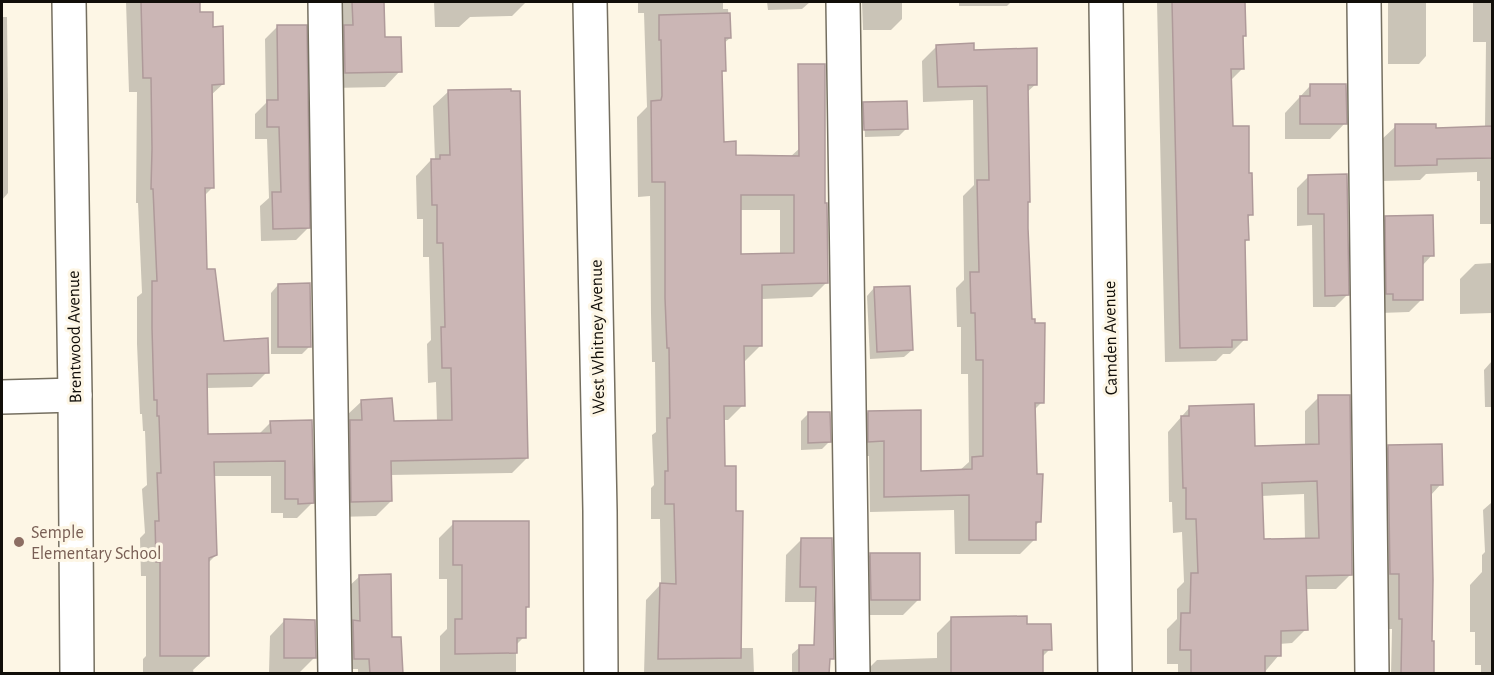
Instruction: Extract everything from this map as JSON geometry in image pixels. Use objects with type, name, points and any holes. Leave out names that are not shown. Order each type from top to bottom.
[{"type":"street","name":"Brentwood Avenue","points":[[69,2],[77,674]]},
{"type":"street","points":[[325,2],[335,674]]},
{"type":"street","name":"West Whitney Avenue","points":[[590,2],[600,511],[600,674]]},
{"type":"street","points":[[843,2],[853,674]]},
{"type":"street","name":"Camden Avenue","points":[[1106,2],[1115,674]]},
{"type":"street","points":[[1364,2],[1372,674]]},
{"type":"street","points":[[2,397],[75,395]]},
{"type":"building","points":[[141,2],[200,2],[200,12],[213,12],[213,27],[223,26],[224,84],[212,85],[214,188],[205,188],[207,269],[215,269],[224,341],[268,338],[269,373],[207,374],[208,434],[271,433],[270,421],[312,420],[314,503],[298,504],[298,499],[285,499],[285,461],[214,462],[217,555],[209,558],[209,656],[160,656],[160,562],[156,562],[155,521],[159,521],[157,473],[161,473],[159,416],[157,416],[157,400],[154,400],[152,328],[152,281],[157,281],[153,189],[151,189],[151,78],[143,78]]},
{"type":"building","points":[[352,2],[384,2],[385,37],[401,37],[402,72],[345,73],[344,25],[353,25]]},
{"type":"building","points":[[1172,2],[1245,2],[1244,69],[1231,69],[1233,126],[1249,126],[1249,173],[1252,173],[1253,215],[1248,215],[1249,240],[1245,240],[1247,340],[1232,340],[1232,347],[1180,348]]},
{"type":"building","points":[[730,13],[731,38],[725,38],[726,71],[722,71],[724,142],[736,141],[736,155],[799,156],[798,64],[825,64],[825,203],[827,203],[828,283],[762,285],[762,346],[744,346],[745,406],[724,406],[725,466],[736,466],[736,511],[743,511],[741,658],[658,659],[660,583],[676,584],[674,504],[665,504],[665,471],[668,471],[667,418],[670,418],[669,348],[667,348],[665,298],[665,182],[652,182],[651,101],[661,100],[662,96],[659,15]],"holes":[[[741,195],[794,195],[794,253],[741,254]]]},
{"type":"building","points":[[277,25],[307,25],[310,228],[273,229],[272,192],[281,192],[279,127],[267,127],[267,100],[278,100]]},
{"type":"building","points":[[974,43],[974,50],[1037,48],[1037,85],[1028,85],[1030,202],[1028,202],[1028,228],[1032,319],[1035,319],[1035,323],[1045,323],[1044,403],[1035,403],[1037,474],[1043,474],[1041,522],[1036,522],[1036,540],[969,540],[969,495],[884,497],[884,441],[868,442],[868,411],[921,410],[921,471],[972,469],[972,457],[983,456],[983,360],[976,360],[975,313],[971,313],[970,272],[979,272],[977,180],[989,180],[987,86],[938,87],[936,45]]},
{"type":"building","points":[[1310,84],[1346,84],[1347,124],[1300,124],[1300,96],[1310,96]]},
{"type":"building","points":[[511,89],[511,91],[520,91],[528,458],[391,461],[392,501],[351,502],[350,420],[362,420],[361,400],[392,398],[394,421],[452,420],[451,368],[442,368],[441,327],[445,327],[443,243],[437,243],[437,205],[432,205],[431,159],[440,159],[440,155],[450,155],[448,90]]},
{"type":"building","points":[[907,101],[908,129],[864,130],[863,102]]},
{"type":"building","points":[[1395,124],[1436,124],[1436,128],[1492,126],[1492,158],[1437,159],[1437,165],[1395,166]]},
{"type":"building","points":[[1347,174],[1349,295],[1325,296],[1324,214],[1308,214],[1308,175]]},
{"type":"building","points":[[1433,215],[1434,256],[1423,256],[1423,300],[1393,300],[1393,294],[1386,294],[1385,216]]},
{"type":"building","points":[[310,283],[311,347],[278,347],[278,284]]},
{"type":"building","points":[[910,286],[913,350],[877,352],[874,287]]},
{"type":"building","points":[[1318,395],[1350,395],[1352,575],[1306,576],[1308,630],[1281,631],[1281,656],[1265,656],[1265,674],[1191,674],[1191,650],[1180,650],[1181,613],[1190,613],[1191,573],[1198,573],[1196,519],[1186,519],[1181,416],[1189,416],[1189,406],[1254,404],[1255,446],[1319,444]],"holes":[[[1317,481],[1319,538],[1264,539],[1262,483]]]},
{"type":"building","points":[[808,412],[830,412],[831,442],[808,443]]},
{"type":"building","points":[[1442,444],[1443,485],[1431,485],[1434,674],[1401,674],[1402,619],[1399,619],[1399,574],[1390,574],[1388,445]]},
{"type":"building","points":[[453,521],[529,521],[529,607],[526,607],[526,638],[517,638],[517,653],[455,654],[455,619],[462,619],[462,565],[453,565]]},
{"type":"building","points":[[801,538],[832,538],[834,659],[830,659],[829,674],[799,674],[799,645],[814,645],[816,587],[800,587]]},
{"type":"building","points":[[870,553],[920,553],[920,600],[871,600]]},
{"type":"building","points":[[391,574],[392,637],[401,637],[403,674],[370,674],[369,659],[354,659],[353,620],[360,621],[359,575]]},
{"type":"building","points":[[1027,616],[1027,624],[1051,624],[1052,650],[1043,650],[1043,674],[951,674],[951,617]]},
{"type":"building","points":[[284,619],[315,620],[316,658],[284,658]]},
{"type":"place","name":"Semple Elementary School","points":[[19,542]]}]
